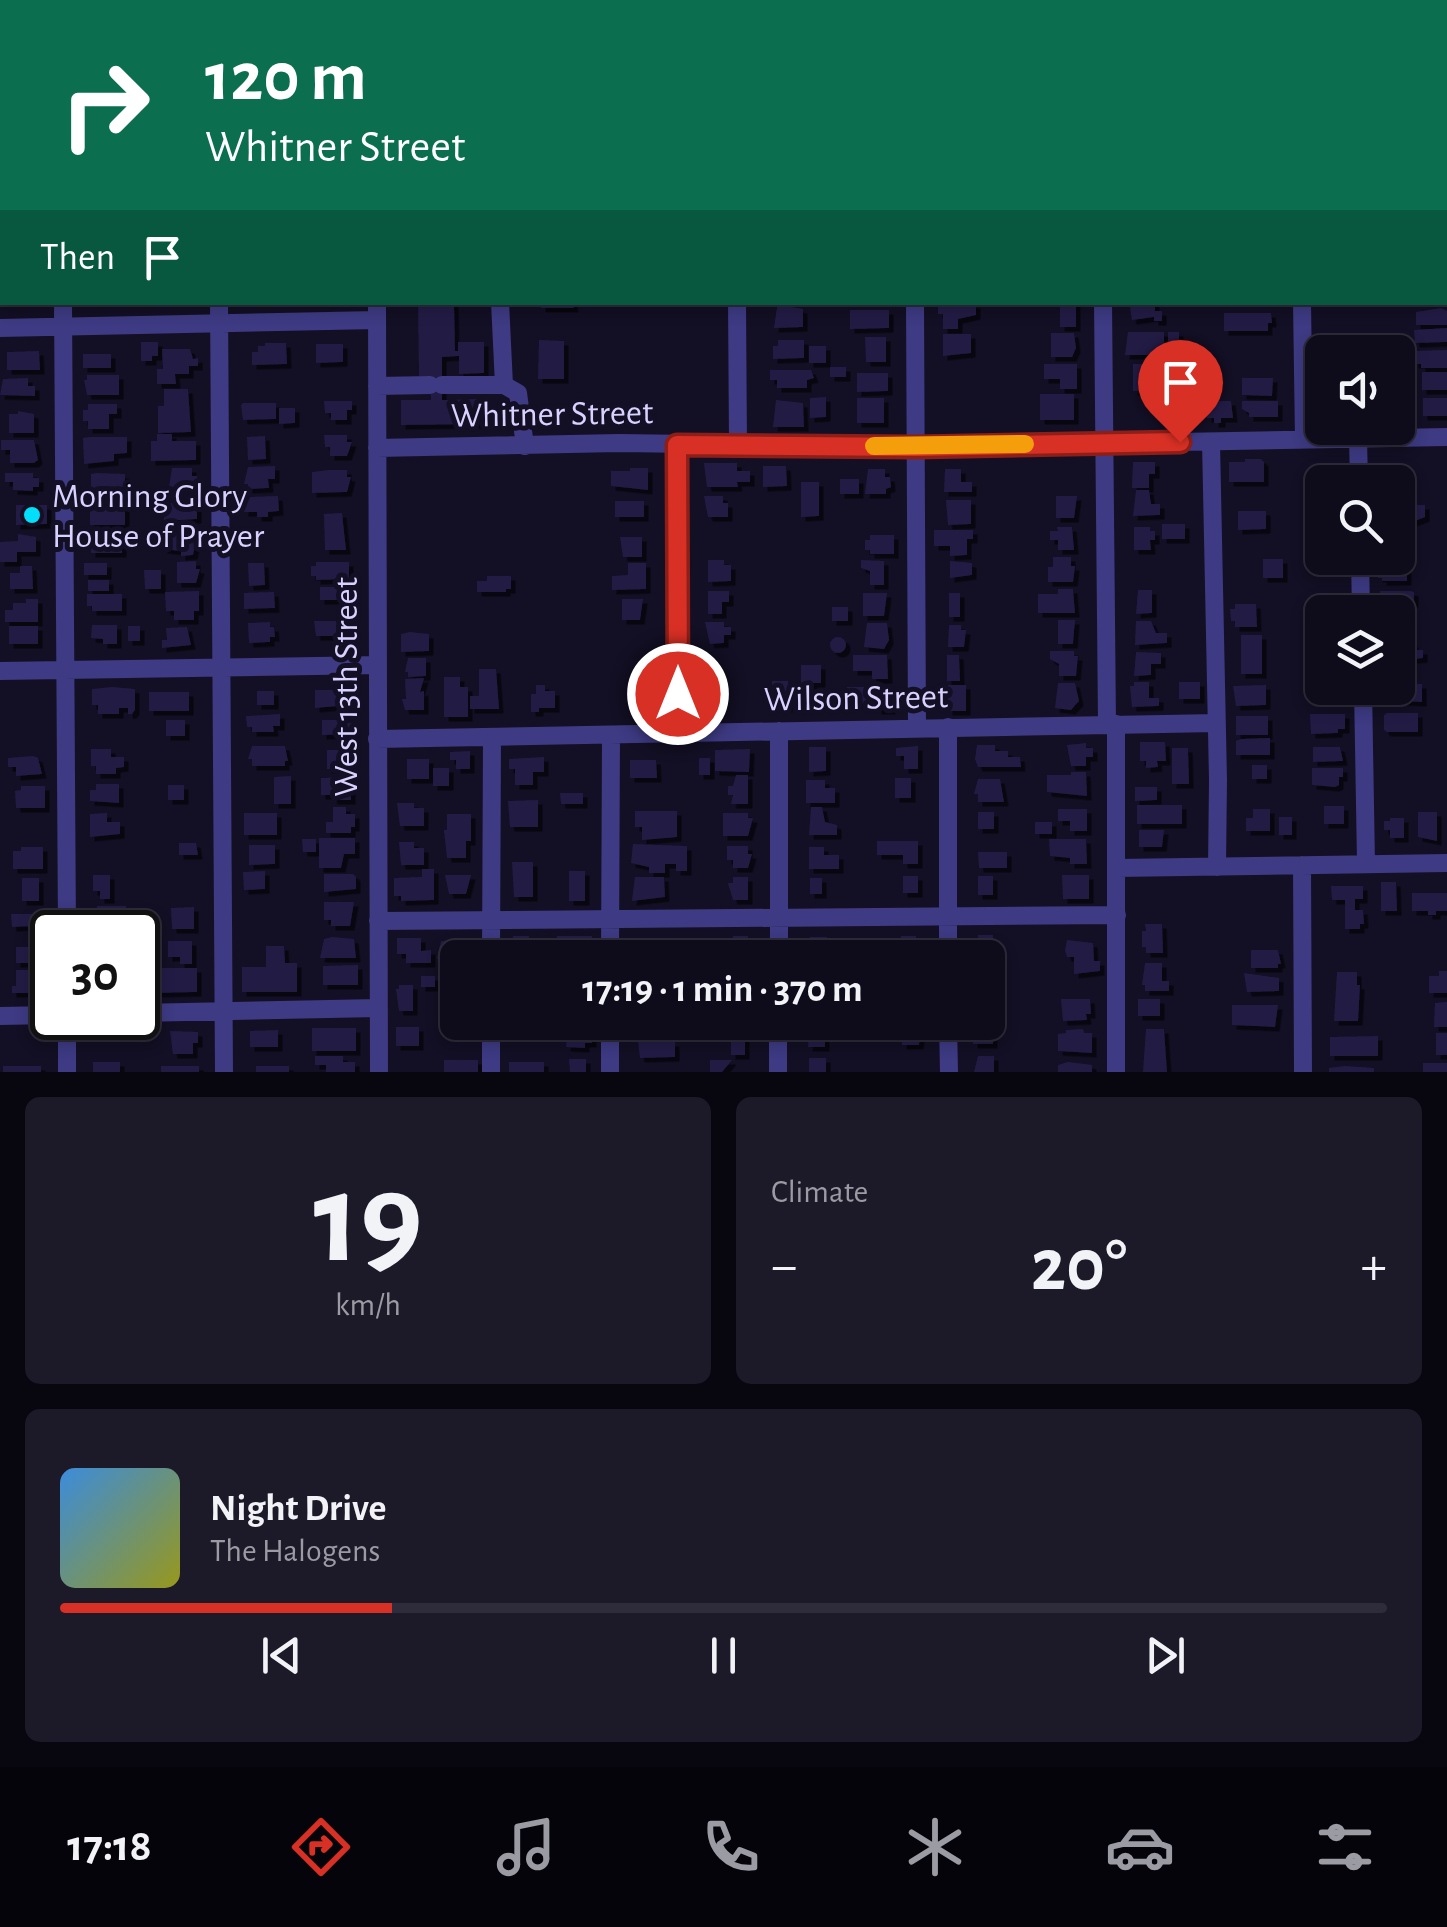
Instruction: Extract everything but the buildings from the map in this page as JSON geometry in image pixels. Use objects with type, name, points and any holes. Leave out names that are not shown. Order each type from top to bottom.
[{"type":"street","points":[[63,305],[66,910]]},
{"type":"street","points":[[219,305],[224,1072]]},
{"type":"street","points":[[500,305],[504,385]]},
{"type":"street","points":[[738,305],[738,445]]},
{"type":"street","points":[[915,305],[917,728]]},
{"type":"street","points":[[1102,305],[1117,868],[1116,1072]]},
{"type":"street","points":[[1302,305],[1304,440]]},
{"type":"street","points":[[0,328],[219,324],[377,311]]},
{"type":"street","name":"West 13th Street","points":[[377,311],[378,1072]]},
{"type":"street","points":[[377,386],[504,385],[518,392],[525,446]]},
{"type":"street","name":"Whitner Street","points":[[1415,438],[1447,437]]},
{"type":"street","name":"Whitner Street","points":[[377,448],[916,447],[1304,440]]},
{"type":"street","points":[[1210,442],[1217,867]]},
{"type":"street","points":[[677,445],[678,734]]},
{"type":"street","points":[[0,672],[378,665]]},
{"type":"street","points":[[1363,705],[1366,864]]},
{"type":"street","name":"Wilson Street","points":[[377,740],[1216,723]]},
{"type":"street","points":[[948,727],[948,940]]},
{"type":"street","points":[[778,940],[779,731]]},
{"type":"street","points":[[610,940],[611,736]]},
{"type":"street","points":[[491,940],[492,738]]},
{"type":"street","points":[[1117,868],[1447,863]]},
{"type":"street","points":[[1302,865],[1303,1072]]},
{"type":"street","points":[[378,921],[1116,915]]},
{"type":"street","points":[[160,1012],[378,1008]]},
{"type":"street","points":[[0,1016],[30,1015]]},
{"type":"street","points":[[67,1040],[68,1072]]},
{"type":"street","points":[[491,1040],[491,1072]]},
{"type":"street","points":[[610,1040],[610,1072]]},
{"type":"street","points":[[778,1040],[778,1072]]},
{"type":"street","points":[[948,1040],[948,1072]]},
{"type":"slow traffic","points":[[874,446],[1025,444]]},
{"type":"place","name":"Morning Glory House of Prayer","points":[[32,515]]},
{"type":"route","points":[[678,694],[677,445],[916,447],[1180,442]]}]
